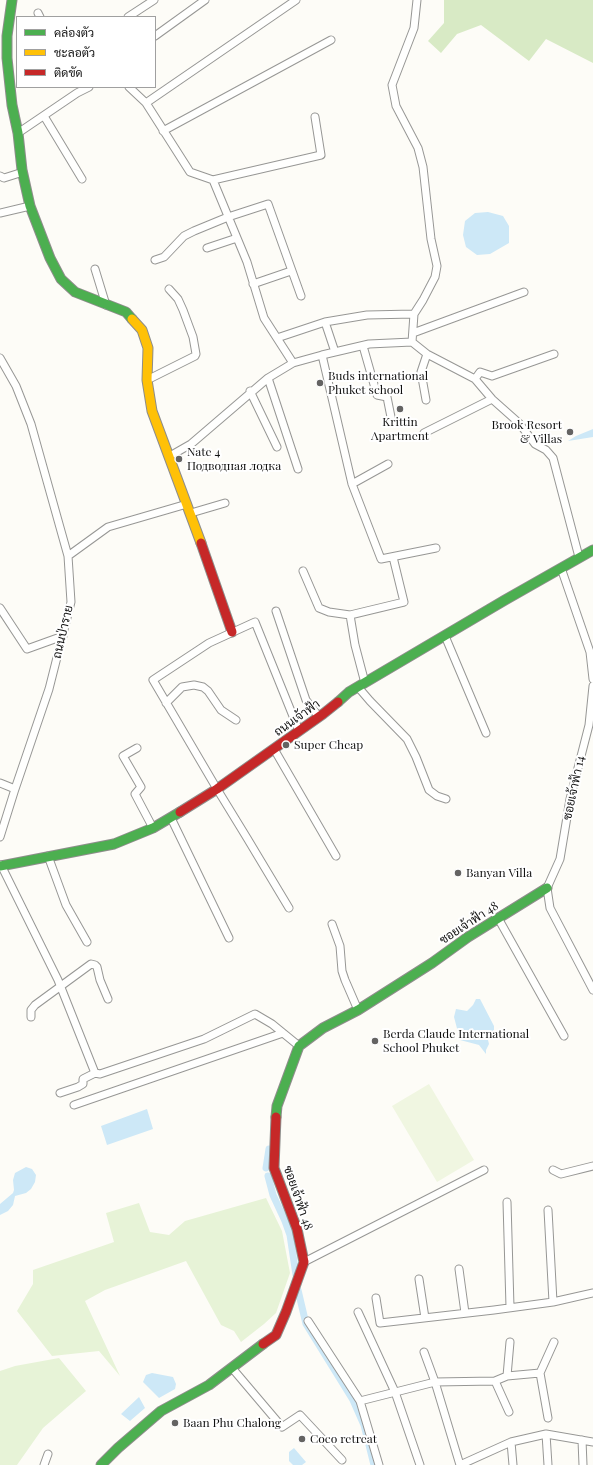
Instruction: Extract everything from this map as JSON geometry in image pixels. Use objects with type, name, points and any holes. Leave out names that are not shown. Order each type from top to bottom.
[{"type":"street","points":[[12,0],[3,35],[12,105],[30,206],[50,258],[61,279],[75,292],[126,312],[142,330],[148,348],[147,380],[152,411],[191,514],[232,632]]},
{"type":"street","points":[[130,16],[154,0]]},
{"type":"street","points":[[156,35],[205,0]]},
{"type":"street","points":[[146,104],[296,0]]},
{"type":"street","points":[[412,342],[414,314],[435,277],[437,266],[431,239],[423,167],[418,148],[396,106],[392,85],[414,28],[417,0]]},
{"type":"street","points":[[163,131],[331,40]]},
{"type":"street","points":[[130,88],[146,104],[190,172],[213,180],[321,155],[316,117]]},
{"type":"street","points":[[18,133],[44,116],[75,90]]},
{"type":"street","points":[[44,116],[82,179]]},
{"type":"street","points":[[0,176],[4,178],[23,172]]},
{"type":"street","points":[[213,180],[247,262],[264,318],[293,363]]},
{"type":"street","points":[[155,260],[164,257],[184,236],[228,217],[268,204],[301,296]]},
{"type":"street","points":[[0,213],[30,206]]},
{"type":"street","points":[[207,248],[237,238]]},
{"type":"street","points":[[95,269],[106,305]]},
{"type":"street","points":[[253,284],[291,271]]},
{"type":"street","points":[[147,380],[195,356],[196,354],[193,337],[183,310],[178,299],[169,289]]},
{"type":"street","points":[[413,333],[524,292]]},
{"type":"street","points":[[277,338],[325,322],[367,315],[414,314]]},
{"type":"street","points":[[325,322],[335,352]]},
{"type":"street","points":[[170,456],[191,444],[250,391],[293,363],[363,346],[412,342],[427,354],[475,379],[492,399],[519,423],[535,444],[546,450],[553,458],[579,558]]},
{"type":"street","points":[[363,346],[377,395],[387,398],[392,422]]},
{"type":"street","points":[[426,400],[421,372],[427,354]]},
{"type":"street","points":[[475,379],[480,372],[492,376],[554,354]]},
{"type":"street","points":[[322,355],[352,484],[381,560],[436,548]]},
{"type":"street","name":"ถนนป่าราย","points":[[0,358],[16,386],[31,424],[68,556],[71,602],[49,689],[0,837]]},
{"type":"street","points":[[268,378],[298,469]]},
{"type":"street","points":[[250,391],[277,447]]},
{"type":"street","points":[[424,433],[492,399]]},
{"type":"street","points":[[352,484],[388,464]]},
{"type":"street","points":[[191,514],[225,503]]},
{"type":"street","points":[[68,556],[108,527],[187,504]]},
{"type":"street","name":"ถนนเจ้าฟ้า","points":[[0,866],[114,844],[153,828],[217,789],[319,717],[349,692],[593,550]]},
{"type":"street","points":[[303,571],[319,608],[329,612],[350,615],[404,602],[393,557]]},
{"type":"street","points":[[561,568],[590,652],[593,679]]},
{"type":"street","points":[[0,608],[27,649],[63,636]]},
{"type":"street","points":[[276,611],[306,700],[319,717]]},
{"type":"street","points":[[350,615],[362,685],[370,701],[407,739],[429,790],[437,796],[446,799]]},
{"type":"street","points":[[289,908],[153,680],[209,642],[255,622],[299,731]]},
{"type":"street","points":[[445,636],[486,733]]},
{"type":"street","points":[[166,702],[182,687],[194,685],[203,687],[208,691],[221,710],[236,720]]},
{"type":"street","name":"ซอยเจ้าฟ้า 14","points":[[547,888],[560,859],[570,799],[589,725],[593,686]]},
{"type":"street","points":[[137,748],[123,756],[140,787],[135,794],[153,828]]},
{"type":"street","points":[[274,749],[336,856]]},
{"type":"street","points":[[0,783],[15,789]]},
{"type":"street","points":[[170,818],[229,938]]},
{"type":"street","points":[[48,856],[66,905],[87,942]]},
{"type":"street","points":[[0,866],[61,986],[95,1073]]},
{"type":"street","points":[[547,888],[550,908],[593,990]]},
{"type":"street","name":"ซอยเจ้าฟ้า 48","points":[[304,1262],[297,1228],[274,1168],[277,1106],[299,1046],[323,1028],[358,1010],[498,918],[547,888]]},
{"type":"street","points":[[498,918],[564,1036]]},
{"type":"street","points":[[332,924],[340,946],[342,971],[358,1010]]},
{"type":"street","points":[[31,1017],[32,1010],[35,1005],[93,964],[97,967],[100,980],[108,999]]},
{"type":"street","points":[[60,1093],[78,1087],[83,1084],[83,1079],[95,1073],[100,1074],[204,1039],[256,1014],[299,1046]]},
{"type":"street","points":[[74,1105],[283,1033]]},
{"type":"street","points":[[553,1170],[561,1174],[593,1166]]},
{"type":"street","points":[[102,1465],[102,1463],[118,1448],[161,1411],[209,1385],[276,1335],[304,1262],[484,1170]]},
{"type":"street","points":[[506,1202],[510,1307]]},
{"type":"street","points":[[548,1210],[553,1302]]},
{"type":"street","points":[[459,1269],[465,1313]]},
{"type":"street","points":[[419,1279],[425,1318]]},
{"type":"street","points":[[376,1298],[380,1323],[553,1302],[593,1293]]},
{"type":"street","points":[[358,1312],[395,1392],[420,1465]]},
{"type":"street","points":[[308,1321],[360,1401],[379,1465]]},
{"type":"street","points":[[506,1376],[510,1342]]},
{"type":"street","points":[[548,1418],[540,1373],[554,1342]]},
{"type":"street","points":[[424,1352],[435,1382],[460,1465],[511,1442],[546,1434],[593,1442]]},
{"type":"street","points":[[232,1368],[282,1427],[300,1415],[342,1460]]},
{"type":"street","points":[[360,1401],[435,1382],[495,1381],[506,1376],[540,1373]]},
{"type":"street","points":[[495,1381],[509,1412]]},
{"type":"street","points":[[546,1434],[548,1465]]},
{"type":"street","points":[[582,1440],[583,1465]]},
{"type":"street","points":[[511,1442],[513,1465]]},
{"type":"street","points":[[44,1465],[48,1454]]},
{"type":"green space","points":[[444,0],[593,0],[593,63],[546,39],[529,61],[481,25],[457,34],[441,53],[428,41],[444,23]]},
{"type":"green space","points":[[429,1084],[474,1160],[437,1182],[392,1106]]},
{"type":"green space","points":[[266,1198],[282,1231],[290,1273],[276,1313],[241,1342],[234,1331],[221,1325],[186,1261],[105,1290],[85,1301],[120,1376],[99,1351],[52,1356],[17,1311],[33,1284],[33,1270],[114,1242],[106,1213],[139,1203],[150,1232],[169,1235],[185,1221]]},
{"type":"green space","points":[[59,1358],[86,1391],[43,1428],[17,1465],[0,1465],[0,1371],[15,1366]]},
{"type":"water","points":[[488,212],[503,216],[509,226],[509,243],[490,254],[477,255],[466,247],[463,235],[465,221],[475,213]]},
{"type":"water","points":[[593,429],[593,437],[568,441],[576,436]]},
{"type":"water","points":[[476,999],[480,999],[494,1026],[494,1030],[487,1036],[489,1044],[486,1054],[479,1045],[460,1040],[454,1017],[456,1009],[467,1011]]},
{"type":"water","points":[[147,1109],[153,1129],[107,1145],[101,1126]]},
{"type":"water","points":[[26,1167],[32,1169],[36,1175],[35,1182],[31,1189],[26,1193],[15,1196],[13,1205],[8,1211],[0,1215],[0,1204],[13,1193],[13,1180],[15,1173]]},
{"type":"water","points":[[152,1373],[173,1377],[176,1384],[175,1389],[159,1398],[143,1382],[146,1375]]},
{"type":"water","points":[[139,1397],[145,1408],[130,1421],[121,1414]]},
{"type":"water","points":[[294,1448],[306,1462],[302,1465],[293,1465],[289,1461],[289,1452]]},
{"type":"waterway","points":[[266,1168],[269,1149]]},
{"type":"waterway","points":[[268,1176],[273,1195],[290,1235],[296,1275]]},
{"type":"waterway","points":[[298,1290],[306,1324],[353,1400],[364,1425],[374,1465]]},
{"type":"traffic: fast","points":[[12,0],[7,36],[7,58],[12,105],[18,133],[22,170],[30,206],[50,258],[61,279],[75,292],[126,312],[132,319]]},
{"type":"traffic: fast","points":[[338,702],[349,692],[593,550]]},
{"type":"traffic: fast","points":[[0,866],[114,844],[153,828],[180,812]]},
{"type":"traffic: fast","points":[[276,1117],[277,1106],[299,1046],[323,1028],[358,1010],[432,963],[468,937],[547,888]]},
{"type":"traffic: fast","points":[[101,1465],[118,1448],[161,1411],[209,1385],[263,1344]]},
{"type":"traffic: slow","points":[[132,319],[142,330],[148,348],[147,380],[152,411],[201,543]]},
{"type":"traffic: jam","points":[[201,543],[232,632]]},
{"type":"traffic: jam","points":[[180,812],[217,789],[338,702]]},
{"type":"traffic: jam","points":[[263,1344],[276,1335],[304,1262],[297,1229],[274,1168],[276,1117]]},
{"type":"place","name":"Buds international Phuket school","points":[[320,383]]},
{"type":"place","name":"Krittin Apartment","points":[[400,409]]},
{"type":"place","name":"Brook Resort & Villas","points":[[570,432]]},
{"type":"place","name":"Nate 4 Подводная лодка","points":[[179,459]]},
{"type":"place","name":"Super Cheap","points":[[286,745]]},
{"type":"place","name":"Banyan Villa","points":[[458,873]]},
{"type":"place","name":"Berda Claude International School Phuket","points":[[375,1041]]},
{"type":"place","name":"Baan Phu Chalong","points":[[175,1423]]},
{"type":"place","name":"Coco retreat","points":[[302,1439]]}]
